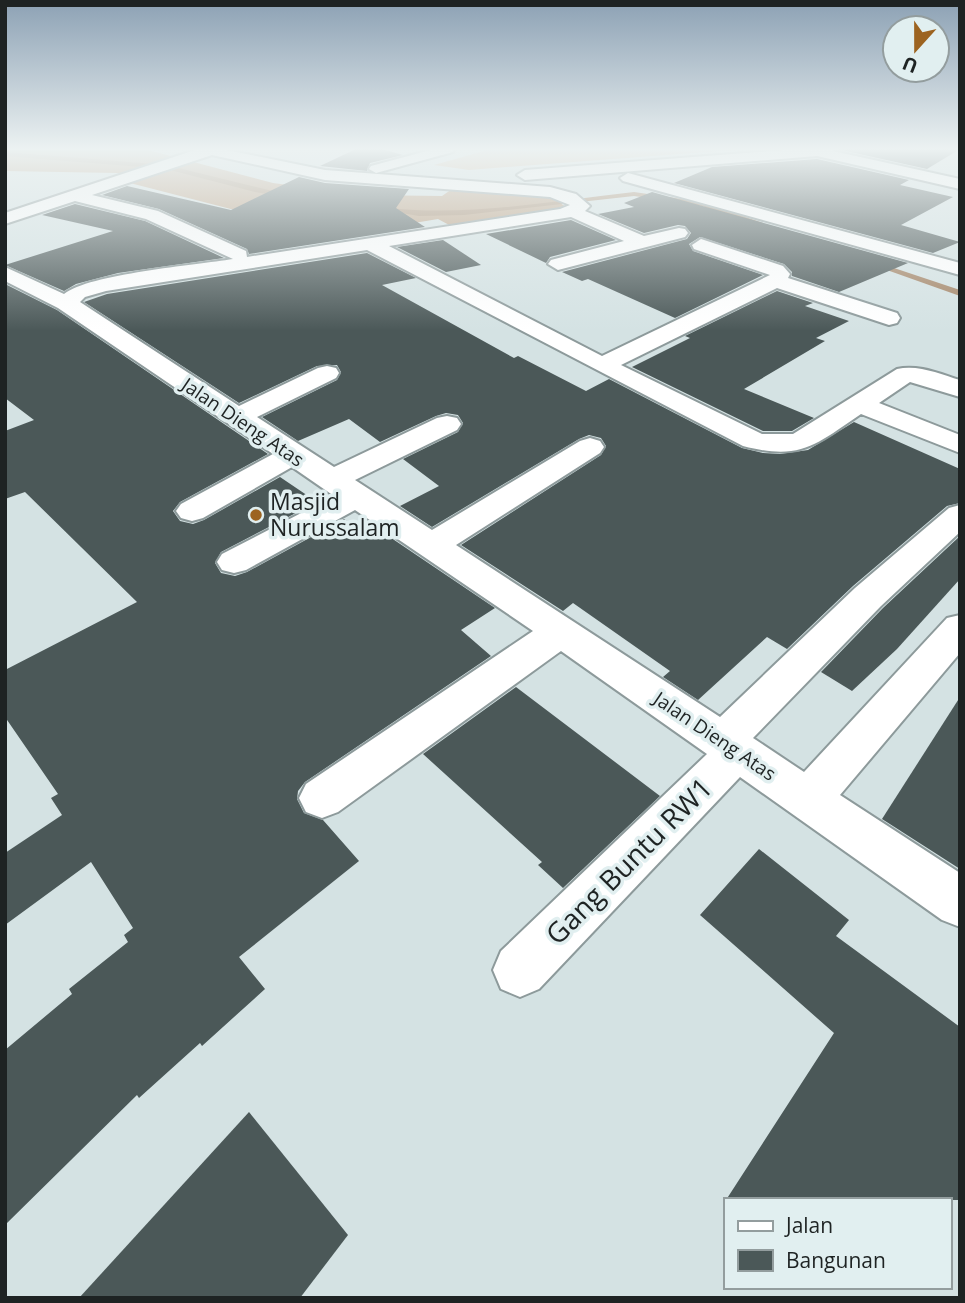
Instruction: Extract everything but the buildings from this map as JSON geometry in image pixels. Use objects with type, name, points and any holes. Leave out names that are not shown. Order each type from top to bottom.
[{"type":"street","points":[[12,210],[23,213]]},
{"type":"street","points":[[5,219],[33,210]]},
{"type":"street","points":[[131,210],[152,215],[239,255]]},
{"type":"street","points":[[66,303],[78,293],[103,285],[372,246],[551,210]]},
{"type":"street","points":[[584,210],[642,242]]},
{"type":"street","points":[[747,210],[960,269]]},
{"type":"street","points":[[558,264],[679,233]]},
{"type":"street","points":[[602,365],[776,281],[780,274],[776,270],[701,245]]},
{"type":"street","points":[[372,246],[602,365],[753,440],[773,446],[790,445],[803,440],[906,374],[960,389]]},
{"type":"street","name":"Jalan Dieng Atas","points":[[5,273],[66,303],[561,632],[960,902]]},
{"type":"street","points":[[776,281],[888,318]]},
{"type":"street","points":[[237,417],[327,373]]},
{"type":"street","points":[[859,404],[960,445]]},
{"type":"street","points":[[234,562],[447,424]]},
{"type":"street","points":[[431,546],[590,447]]},
{"type":"street","points":[[192,511],[292,455]]},
{"type":"street","name":"Gang Buntu RW1","points":[[520,970],[730,747],[844,619],[960,515]]},
{"type":"street","points":[[807,799],[960,628]]},
{"type":"street","points":[[322,798],[561,632]]},
{"type":"shaded area","points":[[234,210],[562,210],[451,226],[438,219],[402,225],[258,216]]},
{"type":"waterway","points":[[387,210],[419,214],[493,210]]},
{"type":"waterway","points":[[720,210],[759,223]]},
{"type":"waterway","points":[[873,262],[960,293]]},
{"type":"place","name":"Masjid Nurussalam","points":[[256,515]]}]
